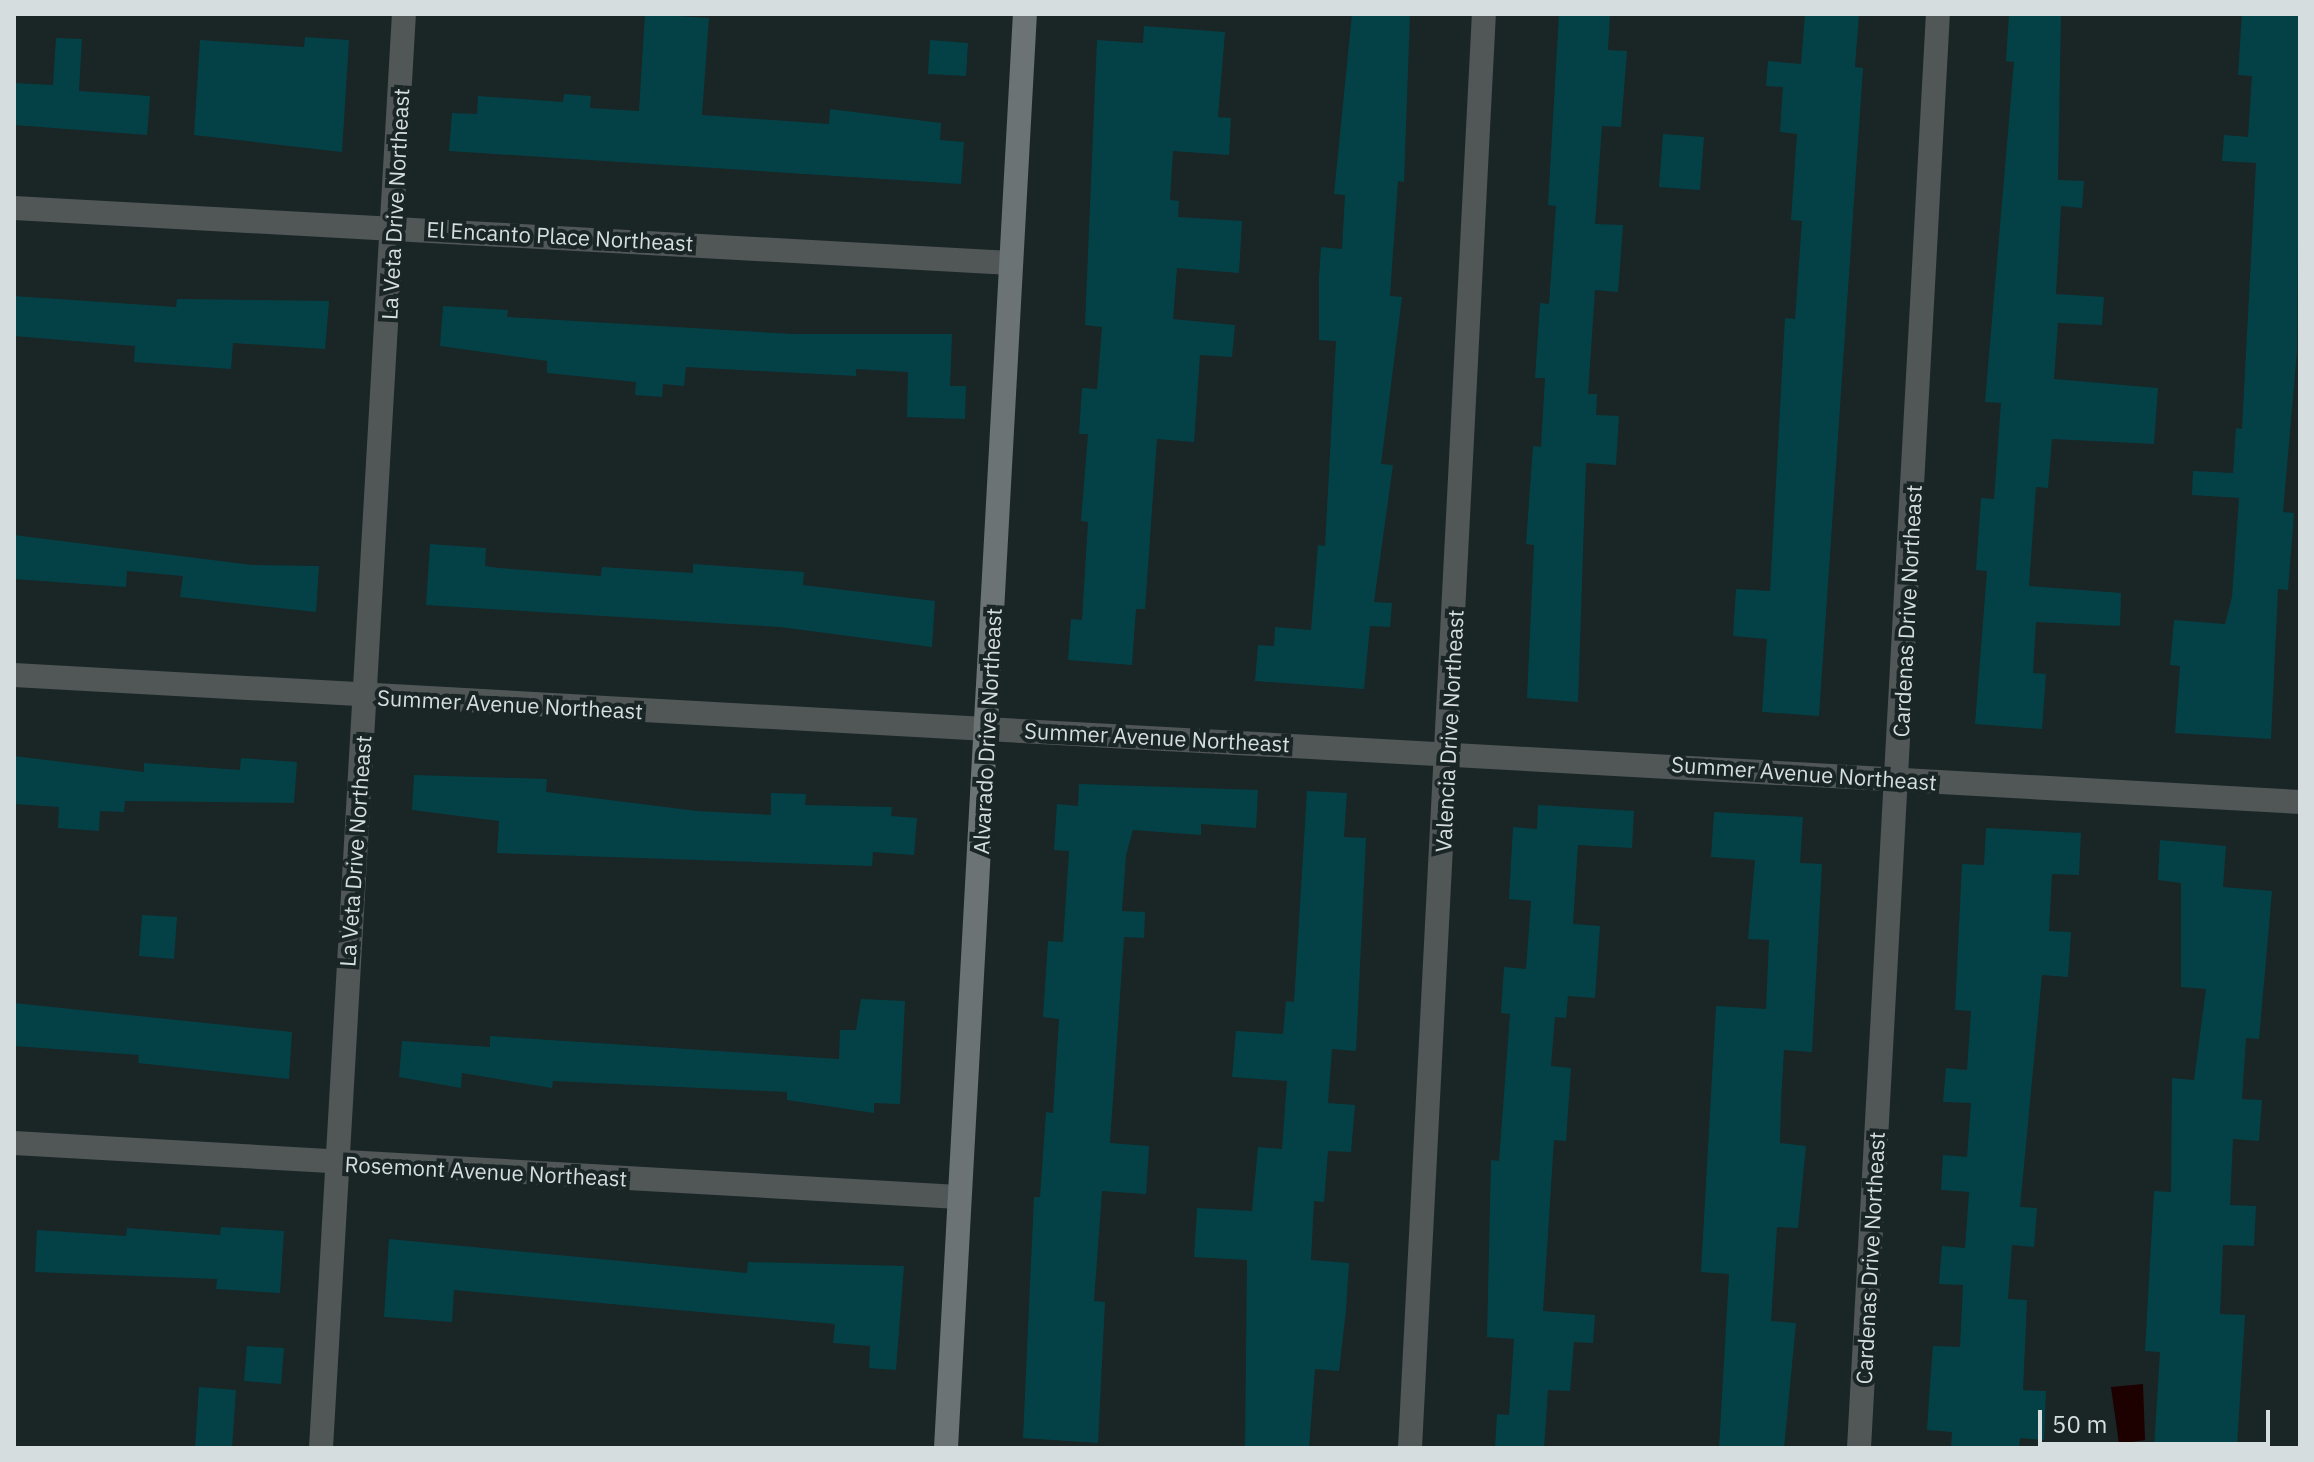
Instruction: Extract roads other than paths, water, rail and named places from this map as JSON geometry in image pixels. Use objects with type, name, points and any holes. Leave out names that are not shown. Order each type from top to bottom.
[{"type":"street","name":"La Veta Drive Northeast","points":[[321,1448],[334,1162],[395,227],[404,14]]},
{"type":"street","name":"Alvarado Drive Northeast","points":[[946,1448],[1025,14]]},
{"type":"street","name":"Valencia Drive Northeast","points":[[1410,1448],[1484,14]]},
{"type":"street","name":"Cardenas Drive Northeast","points":[[1859,1448],[1938,14]]},
{"type":"street","name":"El Encanto Place Northeast","points":[[14,208],[1010,263]]},
{"type":"street","name":"Summer Avenue Northeast","points":[[14,675],[365,697],[1448,751],[2300,802]]},
{"type":"street","name":"Rosemont Avenue Northeast","points":[[14,1143],[958,1197]]}]
